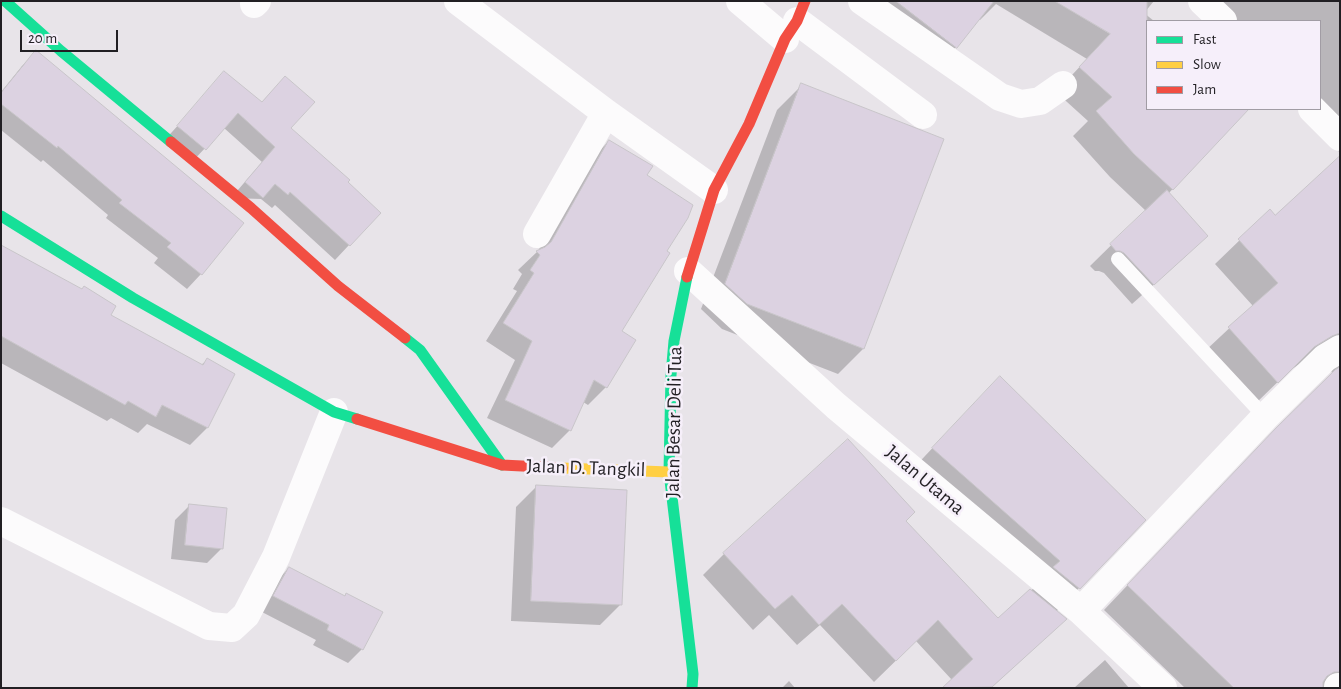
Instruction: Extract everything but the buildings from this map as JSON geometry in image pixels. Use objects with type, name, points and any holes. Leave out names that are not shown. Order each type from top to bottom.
[{"type":"street","points":[[5,1],[61,51],[251,208],[338,286],[420,350],[502,465]]},
{"type":"street","points":[[458,1],[606,113],[714,190]]},
{"type":"street","points":[[740,1],[796,20],[923,115]]},
{"type":"street","points":[[862,1],[1000,97],[1021,104],[1040,101],[1064,85]]},
{"type":"street","points":[[1202,1],[1222,20]]},
{"type":"street","name":"Jalan Besar Deli Tua","points":[[692,688],[693,674],[670,472],[671,375],[674,341],[688,271],[714,190],[749,124],[796,20]]},
{"type":"street","points":[[1313,110],[1340,136]]},
{"type":"street","points":[[537,234],[606,113]]},
{"type":"street","name":"Jalan D. Tangkil","points":[[1,216],[133,298],[334,412],[502,465],[670,472]]},
{"type":"street","name":"Jalan Utama","points":[[688,271],[836,406],[1081,611],[1163,688]]},
{"type":"street","points":[[1081,611],[1266,417],[1325,358],[1340,349]]},
{"type":"street","points":[[1,521],[209,626],[232,628],[246,615],[276,557],[334,412]]},
{"type":"lane","points":[[1118,259],[1266,417]]},
{"type":"traffic: fast","points":[[5,1],[61,51],[171,142]]},
{"type":"traffic: fast","points":[[1,216],[133,298],[334,412],[357,419]]},
{"type":"traffic: fast","points":[[687,277],[674,341],[671,375],[669,472],[693,674],[692,688]]},
{"type":"traffic: fast","points":[[405,338],[420,350],[502,465]]},
{"type":"traffic: slow","points":[[562,468],[669,472]]},
{"type":"traffic: jam","points":[[687,277],[714,190],[749,124],[785,39],[797,21],[805,1]]},
{"type":"traffic: jam","points":[[171,142],[251,208],[338,286],[405,338]]},
{"type":"traffic: jam","points":[[357,419],[502,465],[562,468]]}]
